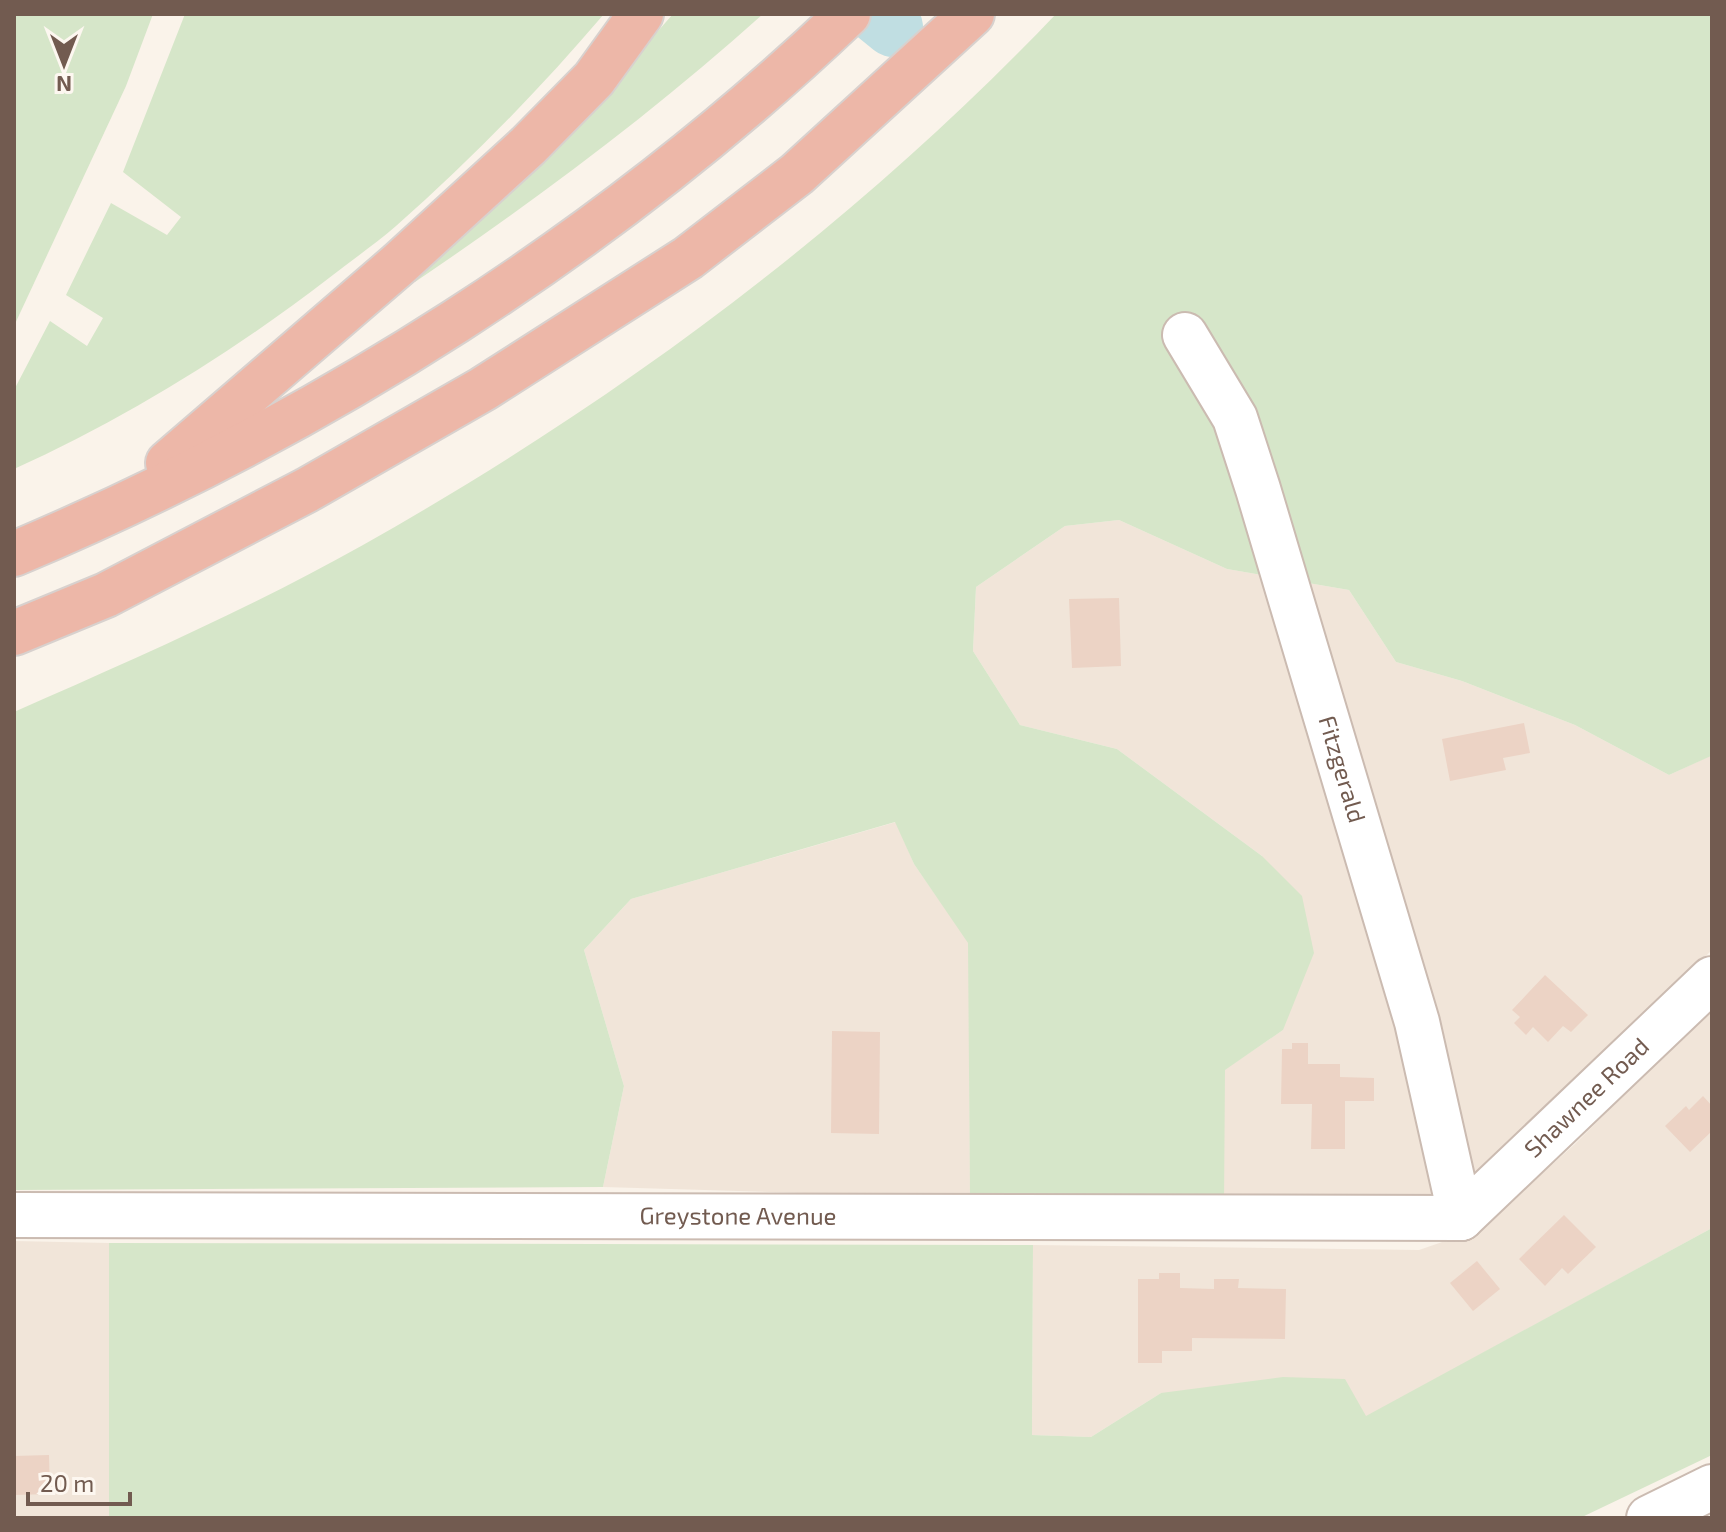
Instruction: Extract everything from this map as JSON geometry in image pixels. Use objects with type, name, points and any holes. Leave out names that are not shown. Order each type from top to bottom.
[{"type":"highway","points":[[109,513],[456,214],[594,79],[641,14]]},
{"type":"highway","points":[[14,554],[109,513],[317,404],[445,329],[551,258],[704,139],[848,14]]},
{"type":"highway","points":[[14,633],[106,595],[307,490],[483,389],[688,258],[797,174],[972,14]]},
{"type":"street","name":"Fitzgerald","points":[[1185,335],[1235,418],[1253,475],[1417,1022],[1461,1218]]},
{"type":"street","name":"Shawnee Road","points":[[1461,1218],[1712,979]]},
{"type":"street","name":"Greystone Avenue","points":[[14,1215],[1461,1218]]},
{"type":"street","points":[[1649,1518],[1712,1487]]},
{"type":"shaded area","points":[[1119,520],[1227,569],[1349,590],[1396,662],[1462,681],[1575,725],[1669,775],[1712,755],[1712,950],[1494,1163],[1414,1205],[1224,1205],[1224,1070],[1283,1030],[1262,856],[1117,749],[1020,725],[973,651],[976,587],[1065,526]]},
{"type":"shaded area","points":[[896,822],[914,864],[969,943],[970,1198],[603,1187],[624,1086],[584,950],[631,899]]},
{"type":"shaded area","points":[[1712,1006],[1712,1228],[1366,1417],[1161,1393],[1091,1437],[1032,1435],[1033,1245],[1419,1250],[1480,1229],[1575,1144]]},
{"type":"shaded area","points":[[14,1241],[109,1243],[109,1518],[14,1518]]},
{"type":"green space","points":[[14,14],[153,14],[126,86],[14,326]]},
{"type":"green space","points":[[185,14],[604,14],[530,97],[477,150],[371,246],[216,358],[97,428],[14,469],[14,390],[50,321],[87,346],[103,318],[66,295],[111,203],[167,235],[181,217],[123,172]]},
{"type":"green space","points":[[673,14],[763,14],[680,86],[594,154],[415,282],[411,274],[605,91]]},
{"type":"green space","points":[[1056,14],[1712,14],[1711,756],[1669,775],[1575,725],[1462,681],[1396,662],[1349,590],[1227,569],[1119,520],[1065,526],[976,587],[973,651],[1020,725],[1117,749],[1262,856],[1302,896],[1314,953],[1283,1030],[1225,1070],[1224,1205],[970,1198],[968,943],[914,864],[895,822],[631,899],[584,950],[624,1086],[603,1187],[14,1190],[14,712],[191,633],[321,568],[457,490],[550,431],[641,370],[815,237],[899,166],[979,92]]},
{"type":"green space","points":[[1712,1228],[1712,1455],[1580,1518],[109,1518],[109,1243],[1033,1245],[1032,1435],[1091,1437],[1161,1393],[1283,1377],[1345,1379],[1366,1416]]},
{"type":"building","points":[[1119,598],[1121,666],[1072,668],[1069,599]]},
{"type":"building","points":[[1524,723],[1530,753],[1503,758],[1506,770],[1450,781],[1442,739]]},
{"type":"building","points":[[1545,975],[1588,1015],[1571,1032],[1563,1026],[1548,1042],[1533,1027],[1526,1035],[1514,1023],[1520,1017],[1512,1010]]},
{"type":"building","points":[[832,1031],[880,1032],[879,1134],[831,1133]]},
{"type":"building","points":[[1292,1043],[1308,1043],[1308,1064],[1340,1064],[1340,1077],[1374,1078],[1374,1101],[1345,1101],[1345,1149],[1311,1149],[1312,1104],[1281,1104],[1282,1049],[1292,1049]]},
{"type":"building","points":[[1703,1096],[1712,1106],[1712,1131],[1690,1152],[1665,1126],[1686,1106],[1689,1110]]},
{"type":"building","points":[[1564,1215],[1596,1247],[1568,1274],[1562,1268],[1545,1286],[1519,1259]]},
{"type":"building","points":[[1477,1261],[1500,1289],[1473,1311],[1450,1283]]},
{"type":"building","points":[[1159,1273],[1180,1273],[1180,1288],[1214,1289],[1214,1279],[1239,1279],[1238,1288],[1286,1289],[1285,1339],[1192,1338],[1192,1351],[1162,1351],[1162,1363],[1138,1363],[1138,1279],[1159,1279]]},
{"type":"building","points":[[49,1455],[50,1494],[14,1495],[14,1456]]},
{"type":"waterway","points":[[877,14],[893,27]]}]
